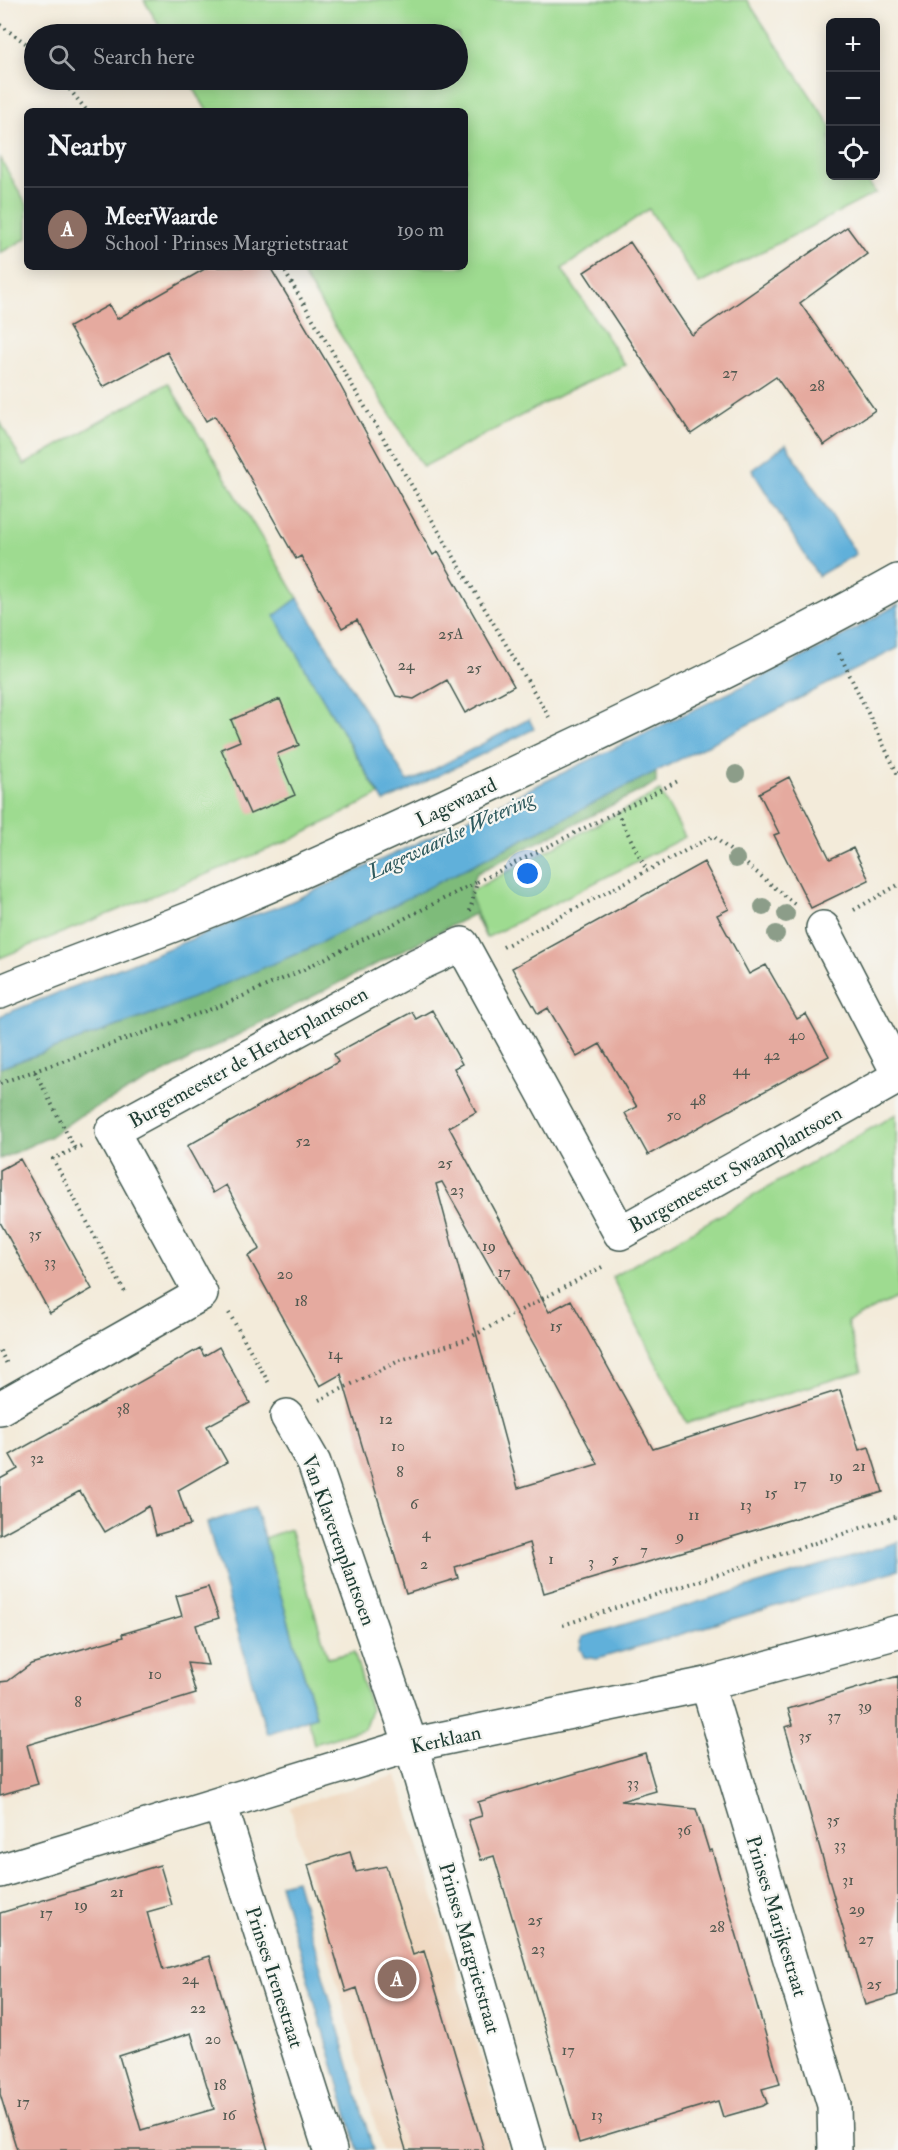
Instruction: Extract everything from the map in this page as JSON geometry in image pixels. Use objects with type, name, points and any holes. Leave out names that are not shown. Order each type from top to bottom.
[{"type":"street","name":"Lagewaard","points":[[0,992],[250,894],[400,829],[813,628],[898,581]]},
{"type":"street","name":"Burgemeester Swaanplantsoen","points":[[467,954],[620,1233],[898,1075],[823,928]]},
{"type":"street","name":"Burgemeester de Herderplantsoen","points":[[201,1294],[112,1131],[417,965],[467,954]]},
{"type":"street","points":[[0,1408],[201,1294]]},
{"type":"street","name":"Van Klaverenplantsoen","points":[[287,1416],[314,1463],[411,1745]]},
{"type":"street","name":"Kerklaan","points":[[0,1870],[411,1745],[707,1684],[898,1632]]},
{"type":"street","name":"Prinses Marijkestraat","points":[[707,1684],[834,2105],[835,2150]]},
{"type":"street","name":"Prinses Margrietstraat","points":[[411,1745],[528,2150]]},
{"type":"street","name":"Prinses Irenestraat","points":[[220,1804],[330,2150]]},
{"type":"path","points":[[0,25],[24,42]]},
{"type":"path","points":[[70,90],[85,108]]},
{"type":"path","points":[[284,270],[567,748]]},
{"type":"path","points":[[856,686],[898,776]]},
{"type":"path","points":[[0,1083],[231,1001],[297,973],[678,781]]},
{"type":"path","points":[[617,812],[647,871]]},
{"type":"path","points":[[467,954],[647,871],[713,836],[823,928],[898,885]]},
{"type":"path","points":[[467,954],[477,882]]},
{"type":"path","points":[[35,1072],[75,1149]]},
{"type":"path","points":[[112,1131],[53,1159],[143,1327]]},
{"type":"path","points":[[201,1294],[222,1300],[287,1416],[400,1360],[465,1340],[613,1262],[620,1233]]},
{"type":"path","points":[[563,1625],[898,1516]]},
{"type":"shaded area","points":[[397,1775],[509,2150],[382,2150],[290,1807]]},
{"type":"green space","points":[[144,0],[747,0],[826,119],[826,180],[867,180],[876,193],[699,284],[649,209],[562,269],[625,365],[570,390],[423,467],[300,270],[468,270],[468,108],[205,108],[195,90],[468,90],[468,24],[158,24]]},
{"type":"green space","points":[[0,158],[24,200],[24,240],[0,253]]},
{"type":"green space","points":[[168,383],[298,598],[275,616],[379,795],[291,840],[0,958],[0,422],[24,465]]},
{"type":"green space","points":[[656,771],[656,783],[477,873],[469,892],[486,938],[474,914],[81,1115],[49,1137],[0,1159],[0,1068],[166,1009],[457,873]]},
{"type":"green space","points":[[660,791],[685,837],[486,938],[469,892]]},
{"type":"green space","points":[[896,1114],[898,1297],[847,1322],[862,1371],[687,1423],[612,1277]]},
{"type":"green space","points":[[290,1529],[328,1658],[354,1652],[371,1710],[364,1729],[314,1744],[308,1719],[316,1715],[264,1538]]},
{"type":"water","points":[[786,444],[856,554],[818,576],[752,470]]},
{"type":"water","points":[[298,598],[407,781],[416,779],[529,719],[534,729],[384,802],[274,616]]},
{"type":"water","name":"Lagewaardse Wetering","points":[[898,604],[898,648],[308,949],[166,1009],[0,1068],[0,1016],[229,924],[286,904],[826,646]]},
{"type":"water","points":[[255,1507],[316,1716],[267,1734],[207,1523]]},
{"type":"water","points":[[898,1542],[898,1570],[597,1659],[584,1657],[580,1648],[582,1637]]},
{"type":"water","points":[[296,1880],[373,2150],[358,2150],[280,1884]]},
{"type":"building","points":[[847,227],[867,254],[800,303],[875,410],[824,445],[776,377],[691,434],[584,272],[630,242],[692,335]]},
{"type":"building","points":[[203,270],[272,270],[335,376],[433,555],[438,552],[514,686],[465,713],[447,680],[414,699],[396,696],[357,620],[342,628],[301,556],[296,559],[215,416],[206,421],[167,352],[103,387],[69,327],[109,305],[117,319]]},
{"type":"building","points":[[280,699],[299,745],[277,754],[295,795],[250,814],[221,749],[240,741],[231,720]]},
{"type":"building","points":[[789,777],[830,859],[853,848],[869,880],[811,908],[774,835],[779,833],[759,793]]},
{"type":"building","points":[[704,862],[729,909],[717,915],[749,974],[766,965],[797,1019],[806,1014],[829,1056],[648,1155],[625,1113],[637,1107],[600,1044],[577,1057],[548,1008],[538,1014],[512,968]]},
{"type":"building","points":[[432,1010],[462,1064],[454,1068],[476,1112],[449,1127],[549,1312],[571,1300],[653,1449],[840,1390],[859,1450],[869,1447],[883,1492],[544,1593],[530,1543],[455,1567],[458,1578],[406,1594],[341,1374],[320,1386],[248,1256],[260,1249],[226,1185],[213,1193],[187,1146],[338,1062],[334,1054],[412,1012],[416,1019]],"holes":[[[442,1182],[541,1357],[598,1464],[518,1488],[436,1184]]]},
{"type":"building","points":[[20,1159],[92,1289],[50,1313],[0,1222],[0,1170]]},
{"type":"building","points":[[219,1347],[250,1403],[207,1426],[227,1462],[178,1490],[190,1525],[156,1535],[149,1506],[105,1532],[80,1491],[0,1535],[0,1479],[18,1469],[10,1455],[200,1348],[204,1356]]},
{"type":"building","points":[[208,1587],[219,1618],[196,1625],[208,1665],[187,1663],[196,1694],[27,1745],[38,1784],[0,1795],[0,1682],[8,1681],[31,1664],[123,1637],[122,1634],[182,1616],[176,1596]]},
{"type":"building","points":[[898,1676],[898,1995],[865,2005],[785,1727],[793,1725],[788,1709]]},
{"type":"building","points":[[645,1753],[656,1791],[621,1801],[696,1809],[709,1851],[712,1850],[780,2084],[762,2089],[767,2103],[762,2106],[723,2117],[718,2101],[579,2143],[494,1856],[481,1860],[468,1820],[482,1816],[478,1802]]},
{"type":"building","points":[[350,1852],[356,1872],[386,1866],[413,1955],[424,1951],[484,2150],[406,2150],[357,1988],[346,1992],[308,1865]]},
{"type":"building","points":[[160,1865],[172,1905],[147,1912],[163,1970],[210,1956],[268,2150],[17,2150],[0,2094],[0,1913]],"holes":[[[191,2033],[214,2109],[141,2130],[119,2056]]]},
{"type":"place","name":"MeerWaarde","points":[[397,1979]]}]
